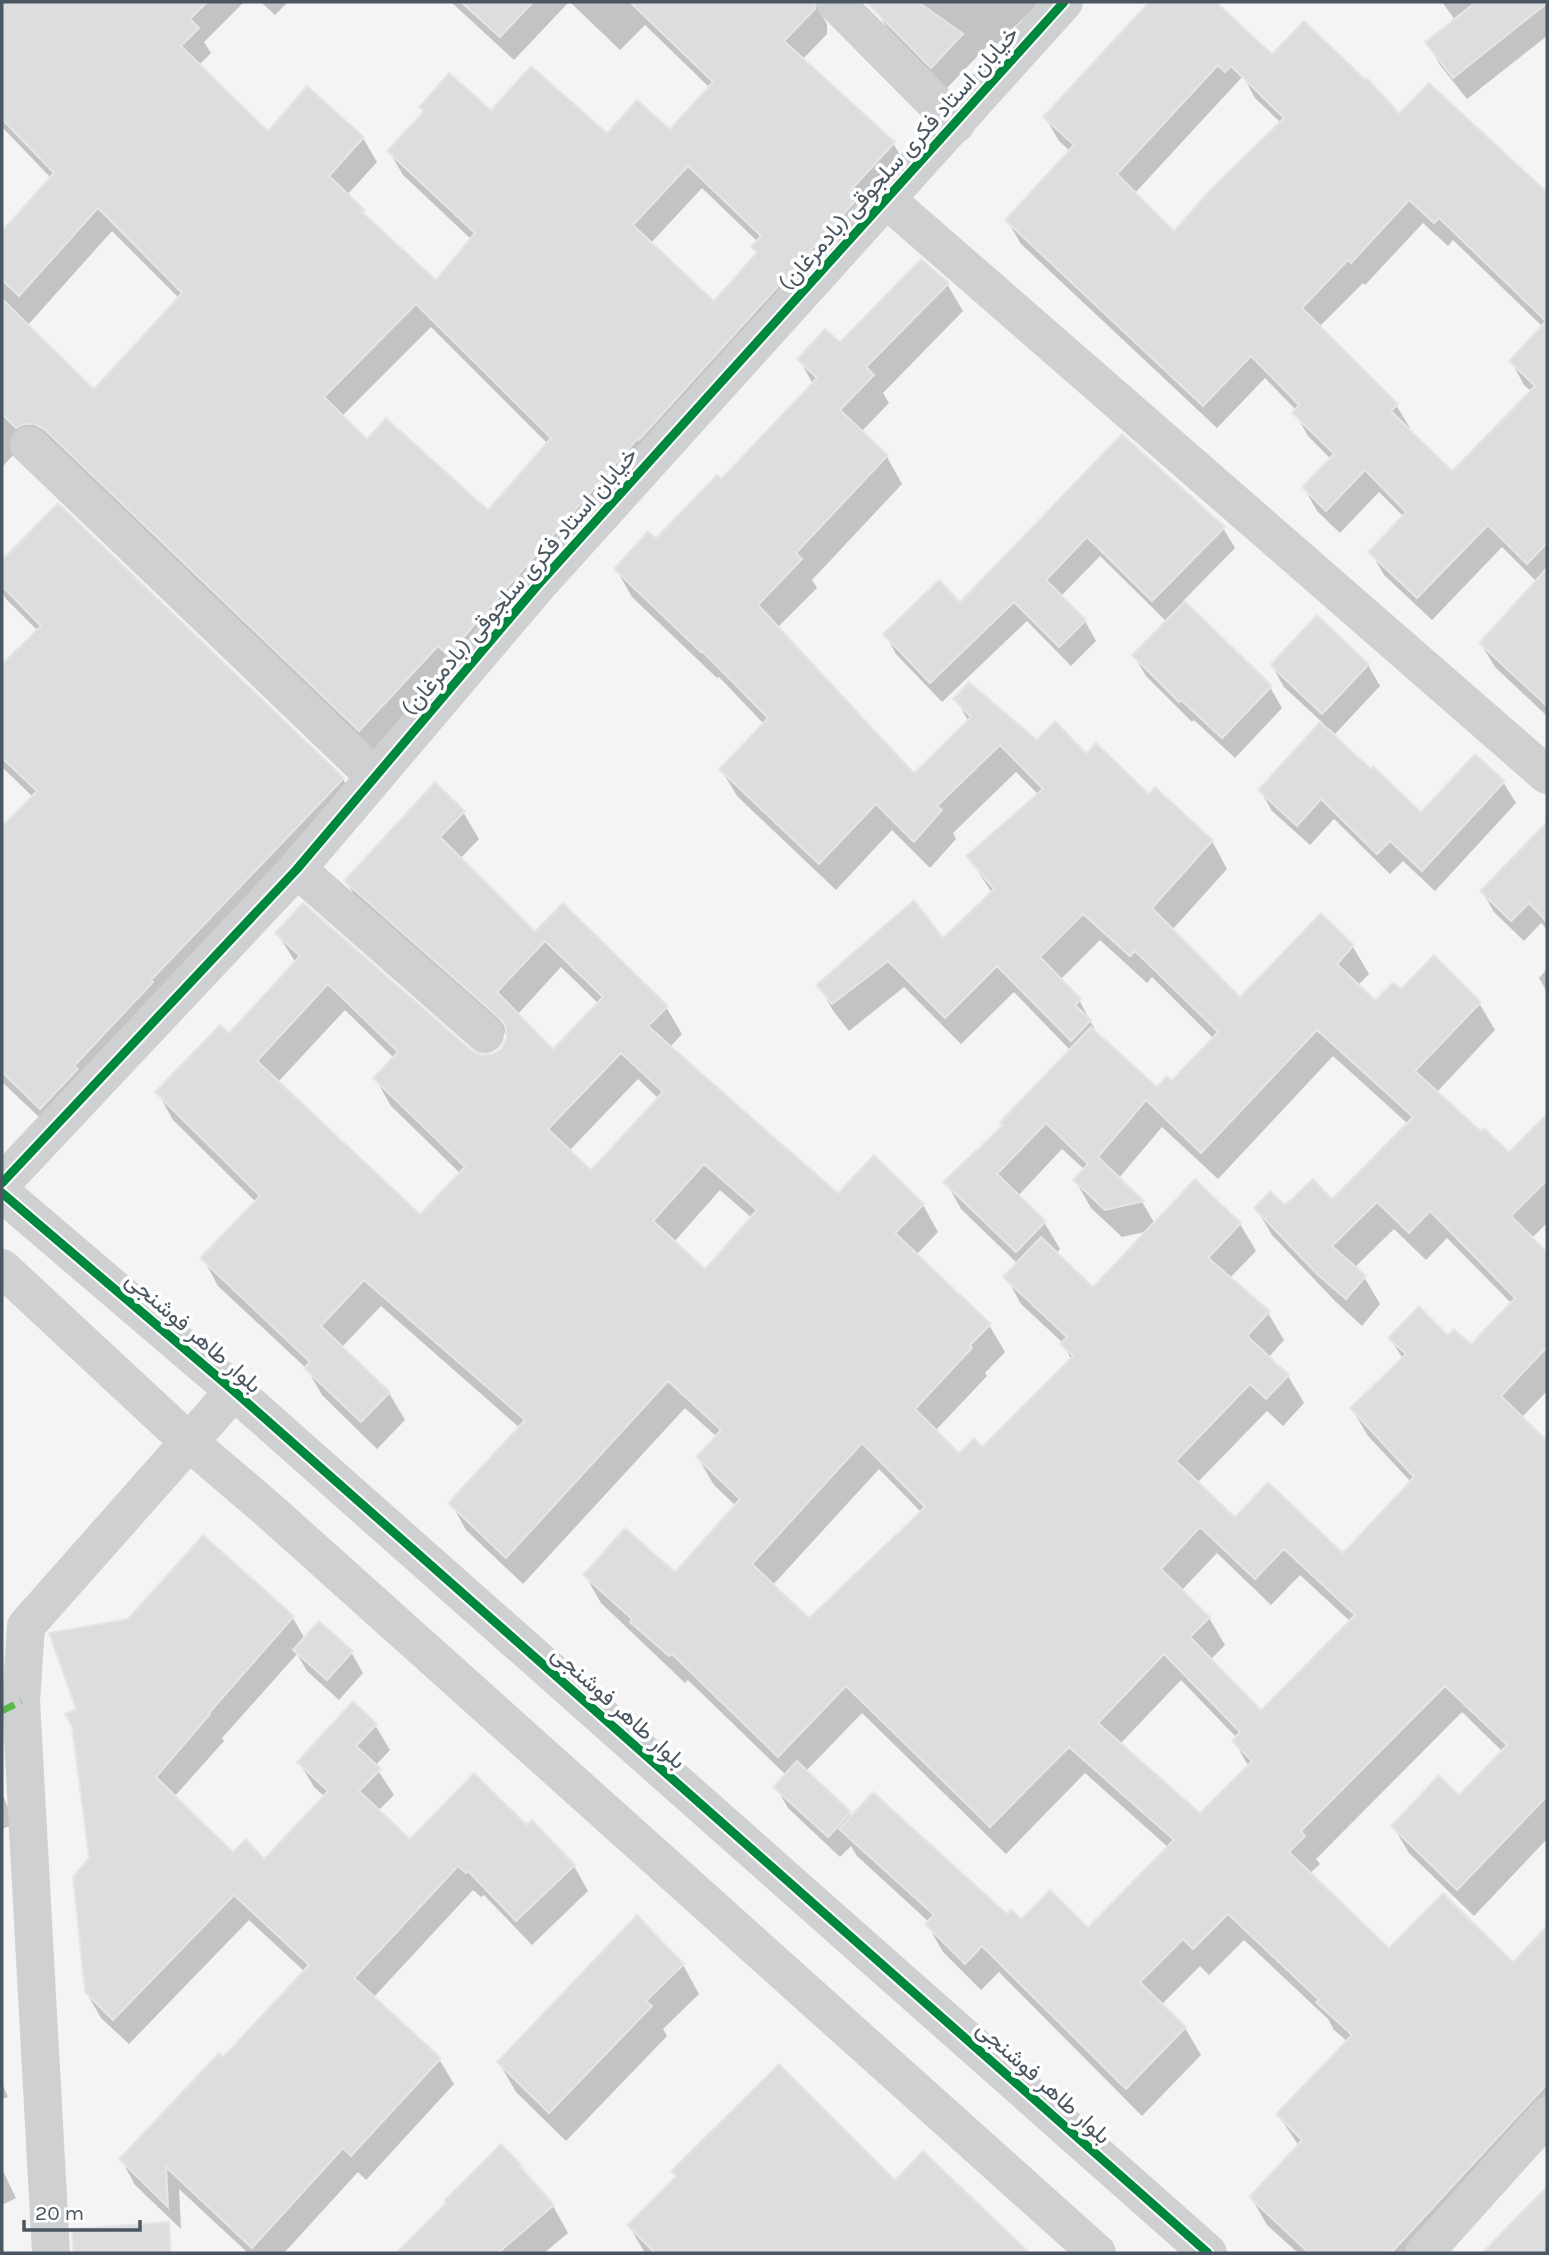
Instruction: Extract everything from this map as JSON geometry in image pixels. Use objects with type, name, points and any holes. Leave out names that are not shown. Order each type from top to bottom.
[{"type":"street","points":[[835,2],[956,124]]},
{"type":"street","name":"خیابان استاد فکری سلجوقی (بادمرغان)","points":[[2,1184],[297,869],[537,586],[1064,2]]},
{"type":"street","points":[[886,198],[1547,775]]},
{"type":"street","points":[[29,445],[374,776]]},
{"type":"street","points":[[297,869],[485,1034]]},
{"type":"street","name":"بلوار طاهر فوشنجی","points":[[2,1193],[234,1391],[1208,2253]]},
{"type":"street","points":[[2,1268],[188,1441],[272,1513],[1097,2253]]},
{"type":"street","points":[[51,2253],[11,1706],[26,1626],[234,1391]]},
{"type":"street","points":[[1424,2253],[1547,2116]]},
{"type":"building","points":[[2,2],[207,2],[190,19],[199,28],[181,46],[268,131],[307,86],[364,137],[329,176],[365,210],[362,212],[436,280],[475,233],[387,151],[424,111],[419,107],[449,73],[491,110],[531,66],[607,133],[637,100],[670,129],[713,82],[630,2],[814,2],[815,9],[784,41],[895,142],[849,192],[857,199],[639,440],[638,438],[448,655],[438,646],[359,731],[44,429],[34,424],[24,424],[16,428],[2,414],[2,299],[94,389],[182,293],[98,208],[19,296],[2,280],[2,231],[54,173],[2,119]],"holes":[[[688,166],[761,236],[751,247],[757,252],[714,301],[633,225]],[[416,304],[551,438],[488,510],[386,418],[367,439],[324,397]]]},
{"type":"building","points":[[461,2],[533,2],[500,37]]},
{"type":"building","points":[[866,2],[918,2],[963,34],[931,68]]},
{"type":"building","points":[[1149,2],[1216,2],[1272,54],[1304,21],[1367,78],[1399,113],[1429,83],[1547,192],[1547,543],[1527,564],[1488,525],[1417,598],[1368,552],[1406,512],[1365,470],[1326,511],[1302,487],[1334,454],[1292,413],[1299,405],[1251,356],[1203,406],[1005,220],[1074,145],[1043,117]],"holes":[[[1218,65],[1225,72],[1231,66],[1284,118],[1211,189],[1174,231],[1117,174]],[[1409,200],[1434,223],[1439,218],[1546,321],[1509,361],[1535,386],[1452,471],[1391,411],[1398,404],[1302,308],[1348,260],[1351,263]]]},
{"type":"building","points":[[1476,2],[1547,3],[1453,78],[1425,42]]},
{"type":"building","points":[[921,259],[949,283],[866,367],[874,375],[840,410],[888,455],[796,553],[802,559],[758,605],[914,773],[971,717],[953,699],[969,682],[1037,740],[1055,721],[1086,753],[1096,743],[1149,794],[1155,787],[1213,840],[1152,908],[1240,997],[1321,913],[1354,945],[1337,964],[1375,1000],[1393,982],[1401,989],[1434,955],[1481,1002],[1415,1071],[1481,1131],[1484,1128],[1509,1152],[1547,1114],[1547,1180],[1511,1216],[1547,1252],[1547,1347],[1501,1396],[1547,1441],[1547,1796],[1457,1890],[1391,1826],[1439,1775],[1459,1795],[1507,1745],[1445,1686],[1301,1831],[1305,1836],[1289,1852],[1389,1948],[1443,1893],[1513,1962],[1547,1926],[1547,2084],[1391,2253],[1309,2253],[1249,2197],[1302,2140],[1276,2114],[1352,2035],[1228,1914],[1193,1949],[1183,1939],[1140,1982],[1186,2027],[1126,2089],[982,1946],[965,1964],[925,1924],[934,1915],[839,1829],[873,1792],[1007,1914],[1011,1909],[1021,1919],[1050,1890],[1088,1927],[1174,1840],[1069,1747],[990,1827],[846,1686],[778,1757],[672,1654],[669,1656],[630,1622],[632,1619],[583,1575],[625,1528],[675,1572],[740,1499],[696,1457],[721,1430],[668,1381],[506,1558],[448,1503],[525,1420],[364,1280],[321,1326],[390,1392],[361,1422],[304,1368],[310,1362],[200,1258],[260,1196],[155,1092],[220,1025],[229,1033],[300,956],[275,933],[303,903],[471,1050],[481,1055],[493,1054],[501,1049],[507,1038],[505,1026],[499,1018],[344,881],[435,782],[465,811],[440,837],[535,931],[563,903],[668,1006],[648,1026],[838,1193],[874,1155],[924,1204],[895,1233],[991,1324],[915,1409],[959,1453],[974,1438],[982,1447],[1073,1356],[1060,1344],[1067,1337],[1003,1277],[1041,1237],[1093,1287],[1195,1179],[1241,1223],[1208,1258],[1270,1311],[1247,1336],[1289,1375],[1266,1399],[1250,1384],[1176,1461],[1235,1517],[1268,1482],[1343,1553],[1414,1477],[1350,1408],[1406,1354],[1388,1338],[1419,1306],[1448,1335],[1454,1329],[1471,1344],[1515,1298],[1430,1211],[1409,1233],[1377,1202],[1332,1246],[1366,1276],[1346,1299],[1317,1274],[1254,1208],[1270,1191],[1285,1205],[1313,1179],[1332,1199],[1413,1117],[1317,1030],[1201,1153],[1146,1100],[1098,1157],[1144,1201],[1105,1210],[1073,1180],[1088,1164],[1046,1123],[997,1174],[1046,1221],[1016,1252],[943,1182],[1003,1125],[1000,1122],[1091,1027],[1157,1087],[1167,1076],[1172,1080],[1218,1032],[1135,951],[1130,956],[1083,914],[1040,957],[1081,999],[1075,1005],[1091,1020],[1071,1041],[997,966],[945,1018],[888,961],[832,1004],[816,985],[914,900],[943,938],[994,889],[966,856],[1043,789],[1000,745],[937,806],[942,810],[914,842],[876,804],[819,864],[719,769],[768,718],[702,651],[614,569],[648,531],[656,538],[717,475],[721,479],[817,378],[797,359],[825,329],[840,342]],"holes":[[[545,941],[603,997],[553,1049],[497,992]],[[328,984],[398,1052],[373,1078],[465,1167],[420,1214],[257,1061]],[[621,1053],[663,1092],[591,1170],[548,1129]],[[704,1164],[757,1210],[705,1269],[653,1221]],[[862,1443],[925,1507],[809,1618],[752,1564]],[[1200,1527],[1255,1579],[1284,1549],[1355,1615],[1261,1710],[1190,1637],[1210,1617],[1161,1569]],[[1164,1654],[1240,1732],[1232,1741],[1252,1761],[1200,1813],[1098,1723]]]},
{"type":"building","points":[[1122,434],[1225,527],[1152,601],[1087,537],[1046,580],[1086,620],[1059,647],[1014,602],[930,683],[883,634],[939,580],[960,602]]},
{"type":"building","points":[[58,503],[344,778],[151,980],[153,982],[74,1066],[78,1069],[40,1109],[2,1072],[2,826],[37,791],[2,758],[2,664],[41,626],[2,586],[2,560]]},
{"type":"building","points":[[1547,568],[1547,706],[1479,643]]},
{"type":"building","points":[[1185,601],[1272,686],[1222,738],[1181,700],[1179,702],[1132,655]]},
{"type":"building","points":[[1317,615],[1369,664],[1322,714],[1270,665]]},
{"type":"building","points":[[1320,722],[1371,769],[1373,766],[1421,812],[1475,754],[1505,781],[1422,871],[1390,841],[1377,854],[1321,799],[1297,826],[1258,790]]},
{"type":"building","points":[[1547,822],[1547,922],[1529,903],[1511,921],[1480,891]]},
{"type":"building","points":[[203,1535],[294,1616],[156,1777],[233,1852],[246,1839],[264,1859],[328,1791],[297,1762],[353,1701],[377,1724],[356,1746],[381,1769],[359,1791],[410,1839],[474,1773],[527,1825],[532,1820],[575,1865],[516,1921],[468,1871],[466,1873],[458,1866],[354,1978],[441,2058],[351,2156],[343,2148],[252,2248],[166,2167],[168,2207],[119,2159],[219,2053],[223,2057],[309,1965],[234,1895],[113,2020],[85,1992],[73,1877],[89,1858],[72,1727],[65,1714],[76,1709],[49,1633],[128,1619]]},
{"type":"building","points":[[319,1621],[353,1651],[327,1680],[293,1650]]},
{"type":"building","points":[[797,1761],[851,1812],[828,1837],[773,1787]]},
{"type":"building","points":[[637,1915],[684,1964],[646,2001],[652,2006],[549,2113],[497,2062]]},
{"type":"building","points":[[779,2064],[895,2180],[923,2151],[1030,2253],[655,2253],[627,2225],[676,2176],[671,2171]]},
{"type":"building","points":[[501,2144],[554,2205],[498,2253],[396,2253],[446,2203],[444,2201]]},
{"type":"building","points":[[1547,2187],[1547,2253],[1482,2253],[1522,2212]]},
{"type":"building","points":[[169,2222],[171,2253],[73,2253],[72,2229]]},
{"type":"marked path","points":[[2,1711],[21,1701]]},
{"type":"cycle path","points":[[2,1183],[297,869],[537,586],[1064,2]]},
{"type":"cycle path","points":[[2,1193],[234,1391],[1208,2253]]}]
